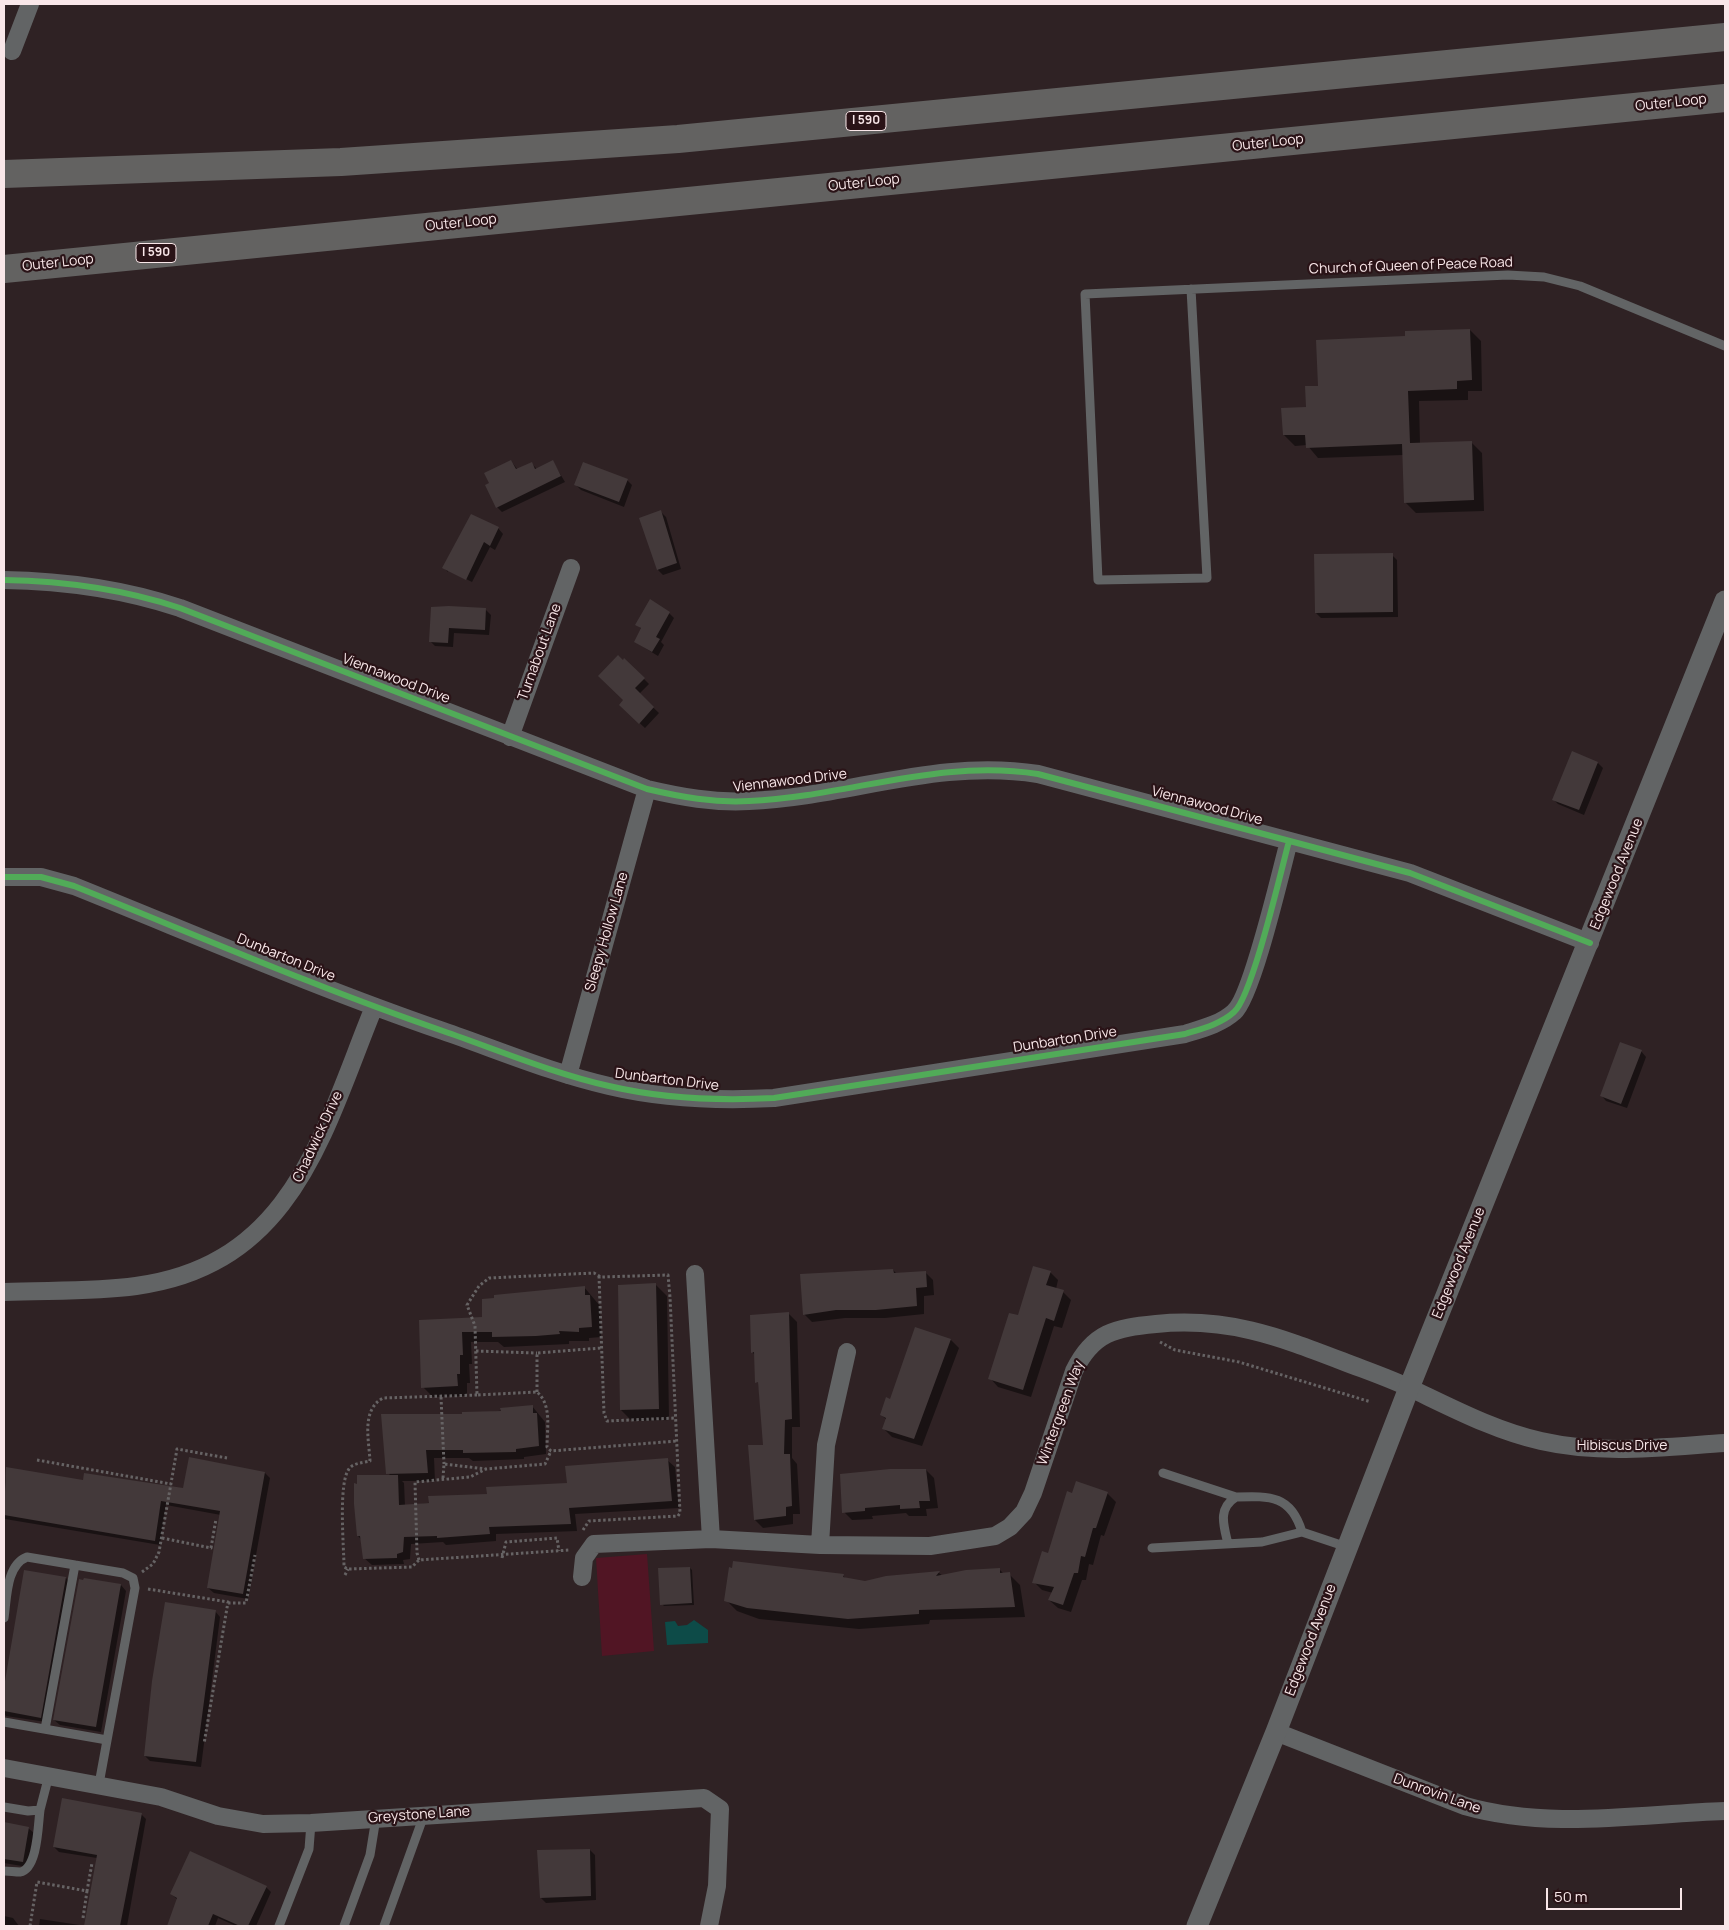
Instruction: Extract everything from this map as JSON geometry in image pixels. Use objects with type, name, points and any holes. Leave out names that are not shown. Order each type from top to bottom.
[{"type":"highway","name":"I 590","points":[[4,174],[341,162],[678,138],[1725,37]]},
{"type":"highway","name":"Outer Loop","points":[[4,269],[1725,98]]},
{"type":"street","points":[[12,51],[30,4]]},
{"type":"street","name":"Turnabout Lane","points":[[510,737],[571,568]]},
{"type":"street","name":"Viennawood Drive","points":[[4,580],[73,584],[119,590],[161,601],[647,789],[685,798],[749,801],[964,769],[1016,770],[1038,774],[1410,873],[1590,942]]},
{"type":"street","name":"Edgewood Avenue","points":[[1197,1926],[1276,1732],[1409,1388],[1590,942],[1725,601]]},
{"type":"street","name":"Sleepy Hollow Lane","points":[[568,1075],[647,789]]},
{"type":"street","name":"Dunbarton Drive","points":[[4,877],[41,877],[74,886],[374,1007],[568,1075],[638,1092],[685,1098],[728,1100],[774,1098],[1185,1034],[1213,1024],[1235,1012],[1248,988],[1289,841]]},
{"type":"street","name":"Chadwick Drive","points":[[4,1292],[110,1288],[152,1283],[187,1273],[223,1257],[246,1242],[278,1210],[302,1175],[324,1130],[374,1007]]},
{"type":"street","points":[[695,1274],[710,1539]]},
{"type":"street","name":"Wintergreen Way","points":[[582,1577],[584,1558],[594,1544],[710,1539],[820,1545],[930,1546],[995,1536],[1010,1527],[1024,1512],[1033,1493],[1074,1371],[1082,1355],[1094,1342],[1108,1332],[1124,1327],[1183,1321],[1224,1324],[1276,1336],[1409,1388]]},
{"type":"street","points":[[820,1545],[826,1446],[847,1352]]},
{"type":"street","name":"Hibiscus Drive","points":[[1409,1388],[1487,1423],[1540,1441],[1584,1448],[1624,1449],[1725,1443]]},
{"type":"street","name":"Dunrovin Lane","points":[[1276,1732],[1465,1806],[1492,1814],[1521,1818],[1557,1819],[1725,1811]]},
{"type":"street","name":"Greystone Lane","points":[[4,1768],[99,1784],[161,1797],[218,1816],[263,1824],[311,1823],[704,1798],[720,1808],[717,1886],[709,1926]]},
{"type":"lane","name":"Church of Queen of Peace Road","points":[[1191,289],[1207,578],[1098,580],[1085,294],[1191,289],[1508,275],[1544,277],[1580,286],[1725,346]]},
{"type":"lane","points":[[1163,1473],[1236,1497],[1275,1498],[1289,1506],[1298,1517],[1302,1532]]},
{"type":"lane","points":[[1228,1544],[1222,1519],[1224,1509],[1236,1497]]},
{"type":"lane","points":[[1152,1548],[1262,1542],[1302,1532],[1347,1547]]},
{"type":"lane","points":[[4,1618],[12,1568],[18,1560],[27,1557],[124,1573],[133,1578],[135,1588],[99,1784]]},
{"type":"lane","points":[[45,1729],[75,1565]]},
{"type":"lane","points":[[4,1722],[107,1740]]},
{"type":"lane","points":[[4,1871],[21,1872],[30,1866],[40,1810],[49,1775]]},
{"type":"lane","points":[[4,1807],[28,1811],[40,1810]]},
{"type":"lane","points":[[384,1926],[424,1815]]},
{"type":"lane","points":[[344,1926],[370,1855],[376,1818]]},
{"type":"lane","points":[[279,1926],[309,1849],[311,1823]]},
{"type":"path","points":[[477,1395],[475,1326],[467,1305],[479,1286],[489,1278],[594,1274],[599,1276],[668,1275],[680,1513],[678,1516],[589,1521],[580,1536]]},
{"type":"path","points":[[599,1276],[604,1413],[607,1421],[676,1418]]},
{"type":"path","points":[[1155,1340],[1175,1350],[1239,1362],[1371,1402]]},
{"type":"path","points":[[476,1351],[537,1353],[601,1348]]},
{"type":"path","points":[[537,1353],[537,1392]]},
{"type":"path","points":[[551,1451],[548,1447],[547,1406],[543,1397],[537,1392],[383,1398],[378,1401],[368,1419],[370,1461],[352,1465],[347,1472],[343,1498],[344,1567],[348,1569],[412,1568],[419,1560],[570,1550],[575,1543]]},
{"type":"path","points":[[441,1397],[443,1478]]},
{"type":"path","points":[[551,1451],[677,1441]]},
{"type":"path","points":[[133,1578],[153,1564],[159,1552],[177,1449],[227,1458]]},
{"type":"path","points":[[444,1464],[486,1469],[545,1464],[551,1451]]},
{"type":"path","points":[[37,1460],[171,1484]]},
{"type":"path","points":[[419,1560],[417,1553],[415,1482],[470,1477],[486,1469]]},
{"type":"path","points":[[162,1538],[211,1548],[216,1519]]},
{"type":"path","points":[[502,1556],[506,1542],[523,1540],[557,1538],[559,1550]]},
{"type":"path","points":[[135,1588],[228,1603],[246,1603],[255,1555]]},
{"type":"path","points":[[345,1575],[348,1569]]},
{"type":"path","points":[[204,1744],[228,1603]]},
{"type":"path","points":[[83,1918],[92,1863]]},
{"type":"path","points":[[30,1926],[37,1882],[87,1891]]},
{"type":"shaded area","points":[[647,1554],[654,1651],[602,1656],[596,1558]]},
{"type":"water","points":[[694,1620],[708,1630],[708,1643],[667,1645],[665,1622],[675,1621],[678,1626],[687,1625]]},
{"type":"building","points":[[1470,329],[1472,380],[1457,381],[1457,389],[1408,391],[1410,443],[1472,441],[1474,500],[1404,503],[1402,444],[1306,448],[1305,435],[1283,435],[1281,408],[1306,407],[1305,386],[1318,386],[1316,340],[1405,336],[1405,331]]},
{"type":"building","points":[[511,460],[516,469],[532,462],[535,469],[553,460],[561,476],[496,508],[485,485],[489,483],[484,473]]},
{"type":"building","points":[[583,462],[628,479],[619,502],[574,485]]},
{"type":"building","points":[[661,510],[677,563],[657,570],[639,518]]},
{"type":"building","points":[[471,514],[499,527],[490,546],[484,542],[466,580],[442,568]]},
{"type":"building","points":[[1393,553],[1393,612],[1315,613],[1314,554]]},
{"type":"building","points":[[650,599],[670,612],[656,637],[660,639],[652,652],[634,642],[641,628],[635,625]]},
{"type":"building","points":[[431,607],[486,608],[485,630],[449,628],[448,643],[429,642]]},
{"type":"building","points":[[618,655],[623,660],[624,658],[645,678],[635,688],[654,707],[639,724],[619,705],[623,700],[598,676]]},
{"type":"building","points":[[1572,751],[1598,762],[1579,810],[1552,800]]},
{"type":"building","points":[[1620,1042],[1642,1050],[1621,1104],[1600,1096]]},
{"type":"building","points":[[1033,1266],[1051,1271],[1046,1285],[1064,1290],[1054,1321],[1046,1318],[1023,1390],[988,1379],[1009,1313],[1018,1315]]},
{"type":"building","points":[[893,1269],[894,1273],[926,1271],[927,1287],[916,1288],[917,1306],[876,1310],[836,1310],[803,1315],[800,1274]]},
{"type":"building","points":[[656,1283],[659,1409],[620,1410],[618,1285]]},
{"type":"building","points":[[585,1286],[585,1295],[590,1295],[592,1327],[579,1328],[579,1332],[559,1331],[560,1334],[536,1336],[492,1337],[492,1332],[462,1332],[463,1355],[460,1355],[460,1374],[457,1374],[458,1386],[421,1388],[419,1320],[482,1317],[482,1299],[494,1298],[494,1295]]},
{"type":"building","points":[[789,1312],[792,1419],[785,1420],[784,1454],[790,1454],[792,1506],[786,1507],[786,1516],[754,1520],[748,1445],[763,1445],[758,1382],[755,1383],[754,1352],[751,1353],[750,1315]]},
{"type":"building","points":[[915,1327],[951,1339],[914,1439],[882,1429],[886,1418],[880,1415],[886,1397],[890,1399]]},
{"type":"building","points":[[533,1405],[533,1413],[537,1413],[539,1446],[516,1449],[516,1452],[463,1453],[463,1450],[426,1450],[428,1473],[386,1474],[381,1414],[462,1414],[462,1412],[501,1411],[500,1408]]},
{"type":"building","points":[[189,1457],[265,1472],[243,1594],[207,1588],[220,1511],[161,1501],[155,1541],[4,1515],[6,1467],[83,1480],[84,1473],[183,1488]]},
{"type":"building","points":[[668,1458],[672,1501],[569,1508],[571,1524],[489,1527],[490,1534],[437,1538],[437,1536],[404,1537],[403,1552],[397,1554],[397,1558],[363,1559],[360,1536],[357,1536],[354,1504],[354,1483],[357,1484],[357,1475],[398,1475],[399,1505],[429,1503],[428,1496],[487,1494],[486,1487],[567,1483],[565,1466]]},
{"type":"building","points":[[890,1469],[926,1469],[930,1501],[919,1501],[920,1508],[900,1509],[900,1505],[865,1508],[865,1511],[842,1513],[840,1474]]},
{"type":"building","points":[[1076,1481],[1108,1492],[1096,1528],[1093,1528],[1085,1557],[1081,1556],[1078,1573],[1074,1573],[1063,1605],[1048,1600],[1054,1587],[1032,1583],[1042,1551],[1048,1553],[1067,1491],[1072,1493]]},
{"type":"building","points":[[733,1561],[844,1574],[843,1577],[865,1581],[886,1576],[940,1571],[936,1576],[966,1570],[1000,1568],[1000,1573],[1010,1572],[1015,1607],[919,1610],[919,1614],[848,1619],[747,1608],[724,1601],[729,1567],[732,1568]]},
{"type":"building","points":[[690,1567],[692,1603],[660,1605],[658,1568]]},
{"type":"building","points":[[24,1570],[66,1577],[41,1718],[4,1711],[4,1687]]},
{"type":"building","points":[[84,1578],[121,1584],[96,1727],[53,1720],[79,1579],[83,1580]]},
{"type":"building","points":[[165,1602],[216,1610],[196,1762],[144,1756],[152,1681]]},
{"type":"building","points":[[62,1798],[142,1813],[120,1926],[84,1926],[97,1855],[53,1847]]},
{"type":"building","points":[[4,1822],[29,1827],[23,1862],[4,1859]]},
{"type":"building","points":[[590,1849],[591,1896],[540,1898],[537,1850]]},
{"type":"building","points":[[190,1851],[267,1886],[248,1926],[240,1926],[213,1914],[208,1926],[167,1926],[177,1898],[170,1894]]},
{"type":"cycle path","points":[[4,580],[71,584],[159,601],[647,789],[672,795],[723,801],[749,801],[821,793],[928,774],[1001,770],[1038,774],[1410,873],[1590,943]]},
{"type":"cycle path","points":[[4,877],[41,877],[74,886],[350,997],[567,1075],[650,1094],[691,1098],[753,1099],[774,1098],[1185,1034],[1217,1023],[1234,1012],[1241,1002],[1249,983],[1265,932],[1289,841]]}]
